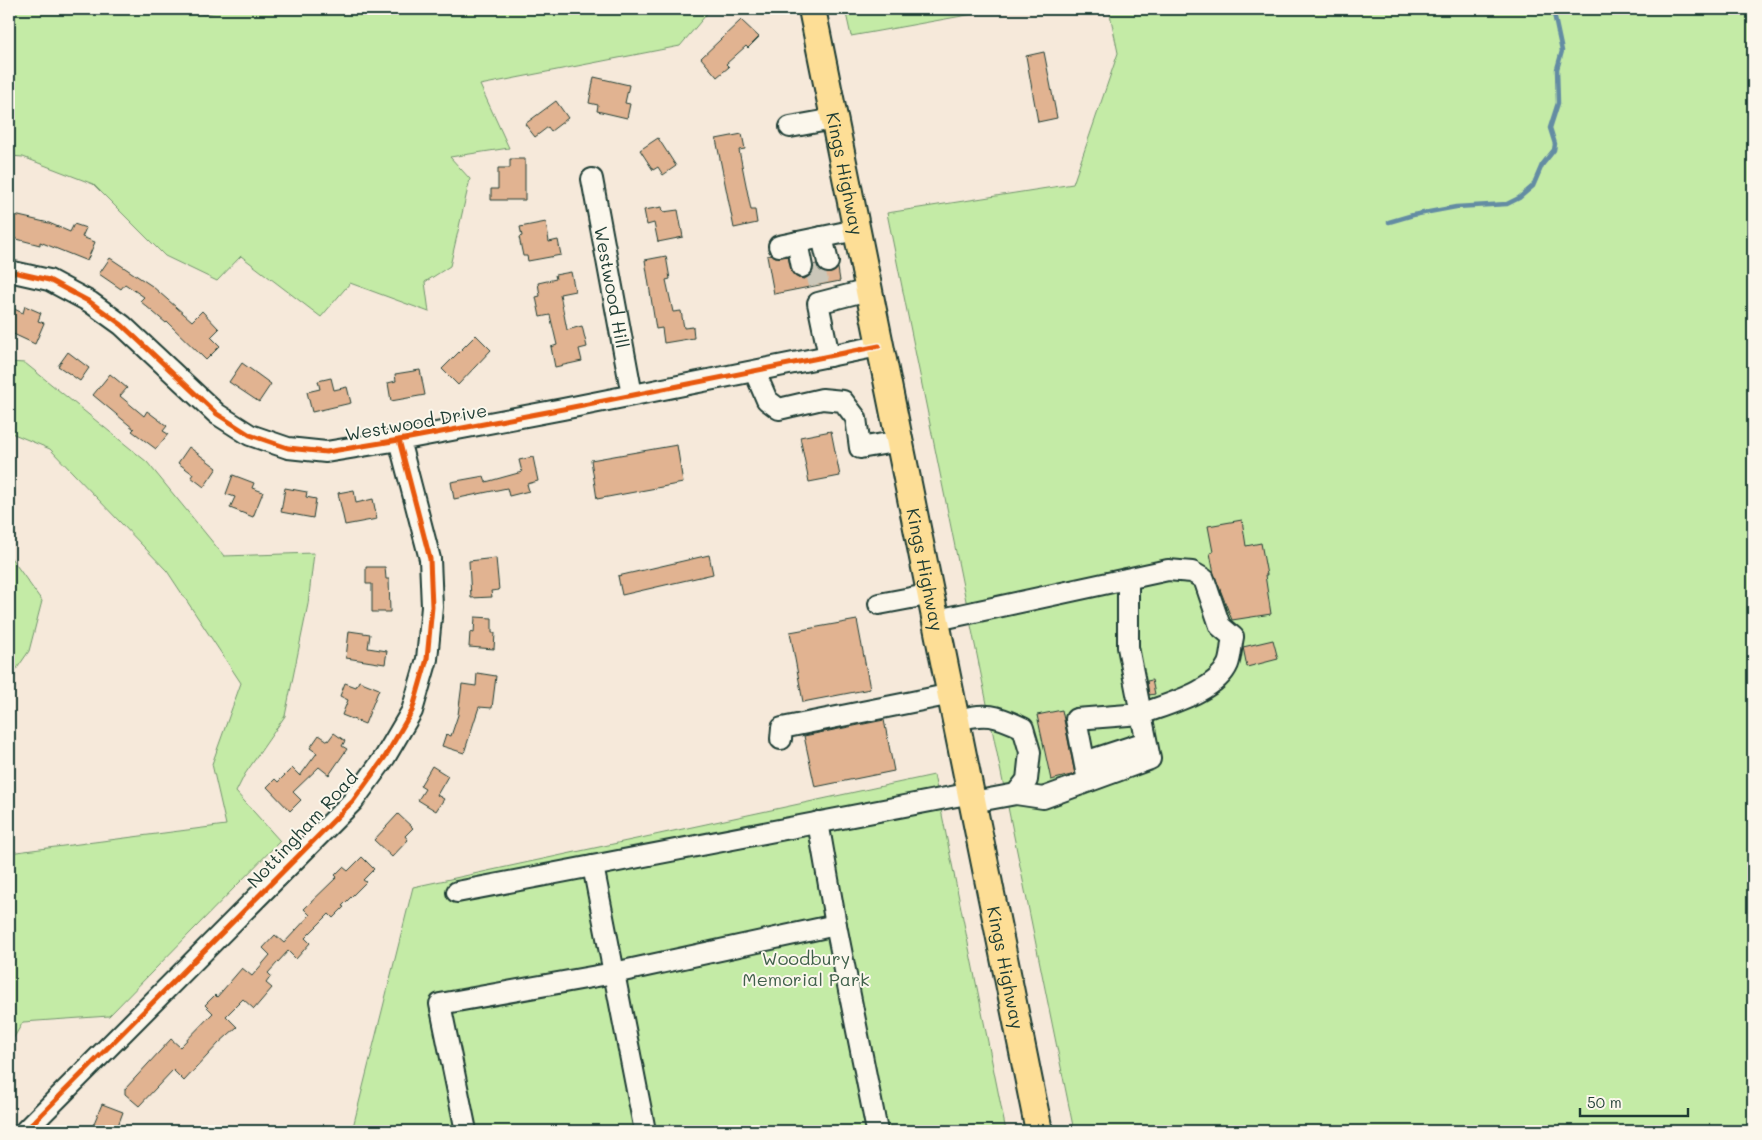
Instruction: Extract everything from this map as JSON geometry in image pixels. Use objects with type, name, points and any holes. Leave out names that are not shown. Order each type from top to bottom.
[{"type":"main road","name":"Kings Highway","points":[[812,9],[1040,1131]]},
{"type":"street","points":[[790,127],[834,119]]},
{"type":"street","name":"Westwood Hill","points":[[592,179],[632,395]]},
{"type":"street","points":[[801,241],[856,230]]},
{"type":"street","points":[[801,241],[815,265],[801,241]]},
{"type":"street","name":"Westwood Drive","points":[[9,271],[49,280],[90,302],[122,326],[218,414],[250,435],[288,448],[326,452],[399,440],[755,372],[879,346]]},
{"type":"street","points":[[829,356],[823,293],[868,290]]},
{"type":"street","points":[[755,372],[767,400],[779,409],[822,399],[843,401],[856,418],[860,448],[900,441]]},
{"type":"street","name":"Nottingham Road","points":[[25,1131],[353,801],[385,757],[412,711],[428,659],[432,607],[430,559],[399,440]]},
{"type":"street","points":[[937,620],[1168,570],[1192,572],[1204,579],[1220,626],[1233,637],[1228,664],[1218,678],[1202,690],[1141,714],[1076,719],[1086,772]]},
{"type":"street","points":[[457,892],[818,822],[972,798],[1016,794],[1043,798],[1086,772],[1150,759],[1128,647],[1128,579]]},
{"type":"street","points":[[879,604],[932,594]]},
{"type":"street","points":[[781,739],[782,728],[952,694]]},
{"type":"street","points":[[957,720],[974,716],[1000,717],[1023,728],[1030,752],[1027,780],[1016,794]]},
{"type":"street","points":[[818,822],[836,925],[877,1131]]},
{"type":"street","points":[[593,866],[646,1131]]},
{"type":"street","points":[[466,1131],[440,1004],[614,973],[836,925]]},
{"type":"green space","points":[[9,9],[187,9],[204,15],[224,9],[711,9],[680,46],[480,85],[509,148],[450,157],[470,179],[450,266],[425,282],[429,312],[350,283],[321,317],[241,256],[217,281],[165,256],[93,184],[23,157],[9,156]]},
{"type":"green space","points":[[845,9],[1001,9],[851,36]]},
{"type":"green space","points":[[1109,9],[1753,9],[1753,1131],[1074,1131],[887,213],[1073,184],[1118,53]]},
{"type":"green space","points":[[9,362],[25,363],[147,462],[224,556],[314,553],[308,604],[285,716],[245,774],[236,792],[280,841],[109,1016],[23,1022],[9,1046],[9,853],[226,825],[212,764],[241,683],[167,571],[50,449],[9,432]]},
{"type":"green space","points":[[9,555],[42,601],[29,651],[9,680]]},
{"type":"green space","name":"Woodbury Memorial Park","points":[[934,775],[1006,1131],[352,1131],[413,887]]},
{"type":"building","points":[[741,20],[759,37],[748,48],[746,46],[726,64],[729,67],[717,77],[701,58]]},
{"type":"building","points":[[1044,52],[1057,118],[1038,122],[1026,56]]},
{"type":"building","points":[[594,77],[629,85],[625,103],[630,104],[627,118],[597,111],[598,105],[589,103]]},
{"type":"building","points":[[556,101],[568,118],[551,131],[548,127],[535,137],[525,124]]},
{"type":"building","points":[[742,134],[745,149],[739,150],[751,210],[755,210],[757,223],[734,228],[716,139]]},
{"type":"building","points":[[658,138],[676,166],[663,175],[658,167],[653,170],[640,150]]},
{"type":"building","points":[[510,159],[525,159],[525,200],[491,200],[491,189],[498,189],[498,168],[510,168]]},
{"type":"building","points":[[662,207],[663,212],[678,210],[683,237],[658,242],[654,223],[647,225],[644,210]]},
{"type":"building","points":[[10,214],[49,223],[70,232],[74,224],[86,228],[82,237],[95,242],[87,261],[40,242],[40,245],[9,237]]},
{"type":"building","points":[[546,222],[549,242],[558,240],[561,255],[528,261],[527,256],[523,256],[519,237],[522,236],[520,227]]},
{"type":"building","points":[[772,255],[776,257],[788,256],[791,270],[798,278],[804,279],[809,276],[816,264],[825,273],[831,273],[838,268],[840,281],[774,294],[767,256]]},
{"type":"building","points":[[666,256],[670,279],[666,280],[673,312],[681,311],[684,328],[693,327],[694,338],[664,343],[662,328],[656,329],[645,260]]},
{"type":"building","points":[[110,258],[152,286],[192,321],[202,311],[219,329],[211,337],[220,346],[206,360],[167,322],[140,301],[144,297],[125,284],[121,289],[99,274]]},
{"type":"building","points":[[571,272],[575,291],[560,294],[567,330],[582,326],[587,347],[579,349],[582,361],[555,367],[551,347],[557,345],[550,315],[540,317],[536,297],[540,296],[538,283],[556,279],[555,275]]},
{"type":"building","points":[[25,306],[41,313],[38,321],[44,323],[35,344],[9,332],[9,320],[14,309],[23,313]]},
{"type":"building","points":[[476,335],[491,350],[458,385],[442,369]]},
{"type":"building","points":[[68,352],[89,368],[80,381],[58,366]]},
{"type":"building","points":[[242,363],[271,384],[259,402],[229,382]]},
{"type":"building","points":[[420,370],[425,395],[391,401],[388,383],[396,381],[395,374]]},
{"type":"building","points":[[110,374],[127,388],[120,396],[144,416],[147,411],[167,426],[163,431],[168,434],[156,449],[132,431],[134,429],[93,395]]},
{"type":"building","points":[[331,378],[334,390],[347,387],[351,403],[312,412],[307,392],[320,389],[318,381]]},
{"type":"building","points":[[831,431],[840,476],[809,482],[800,437]]},
{"type":"building","points":[[677,445],[683,483],[597,499],[591,460]]},
{"type":"building","points":[[189,447],[217,468],[204,487],[191,477],[193,474],[178,463]]},
{"type":"building","points":[[533,457],[538,481],[527,484],[529,491],[509,496],[507,488],[454,499],[451,482],[484,476],[486,482],[522,472],[519,460]]},
{"type":"building","points":[[233,475],[254,483],[252,488],[263,492],[253,517],[230,508],[235,497],[226,494]]},
{"type":"building","points":[[285,488],[307,492],[306,497],[316,499],[313,518],[281,512]]},
{"type":"building","points":[[354,490],[356,503],[373,499],[377,519],[345,525],[338,493]]},
{"type":"building","points":[[1242,520],[1246,546],[1261,543],[1271,614],[1232,620],[1214,574],[1210,553],[1213,552],[1208,526]]},
{"type":"building","points":[[709,555],[713,574],[622,595],[618,576]]},
{"type":"building","points":[[496,558],[499,590],[491,591],[492,597],[471,598],[469,561]]},
{"type":"building","points":[[366,567],[385,567],[386,579],[389,579],[390,612],[372,612],[372,584],[366,584]]},
{"type":"building","points":[[475,617],[492,618],[492,633],[495,633],[494,649],[469,647],[470,632],[474,633]]},
{"type":"building","points":[[857,620],[870,689],[803,702],[790,632]]},
{"type":"building","points":[[349,631],[370,634],[368,648],[387,651],[385,664],[346,658]]},
{"type":"building","points":[[1273,640],[1278,659],[1247,667],[1243,647]]},
{"type":"building","points":[[477,673],[496,676],[492,708],[479,707],[464,753],[442,746],[446,734],[451,736],[458,715],[462,684],[476,686]]},
{"type":"building","points":[[1152,680],[1155,694],[1149,695],[1147,681]]},
{"type":"building","points":[[359,681],[379,689],[365,724],[342,715],[348,700],[340,696],[345,683],[356,687]]},
{"type":"building","points":[[1062,710],[1075,774],[1051,780],[1037,715]]},
{"type":"building","points":[[884,720],[894,771],[815,787],[804,736]]},
{"type":"building","points":[[334,733],[345,741],[342,746],[347,749],[329,775],[319,767],[293,792],[301,800],[290,811],[267,787],[275,779],[278,782],[292,768],[300,776],[317,753],[310,748],[319,735],[328,741]]},
{"type":"building","points":[[432,766],[448,776],[437,795],[444,799],[436,811],[418,800],[425,789],[420,786]]},
{"type":"building","points":[[398,814],[413,828],[405,836],[408,840],[392,857],[374,840]]},
{"type":"building","points":[[362,857],[374,869],[363,880],[366,882],[333,918],[329,914],[305,938],[310,943],[296,959],[288,951],[268,973],[271,976],[266,983],[272,988],[254,1009],[243,999],[226,1016],[237,1027],[219,1043],[184,1081],[173,1070],[139,1106],[125,1094],[125,1089],[171,1039],[180,1047],[213,1013],[205,1005],[215,995],[217,997],[242,968],[252,976],[270,955],[263,948],[275,935],[284,943],[310,915],[304,909],[337,877],[335,875],[343,867],[348,871]]},
{"type":"building","points":[[102,1104],[123,1112],[116,1131],[101,1131],[92,1128]]},
{"type":"waterway","points":[[1389,222],[1413,215],[1456,207],[1507,204],[1519,198],[1533,186],[1542,165],[1554,150],[1555,144],[1550,128],[1558,103],[1557,69],[1562,51],[1553,9]]},
{"type":"tunnel","points":[[814,265],[819,285]]},
{"type":"cycle path","points":[[9,271],[49,280],[90,302],[122,325],[217,414],[250,435],[288,448],[326,452],[563,409],[879,346]]},
{"type":"cycle path","points":[[25,1131],[353,801],[385,757],[412,711],[427,659],[432,607],[430,559],[399,440]]}]
